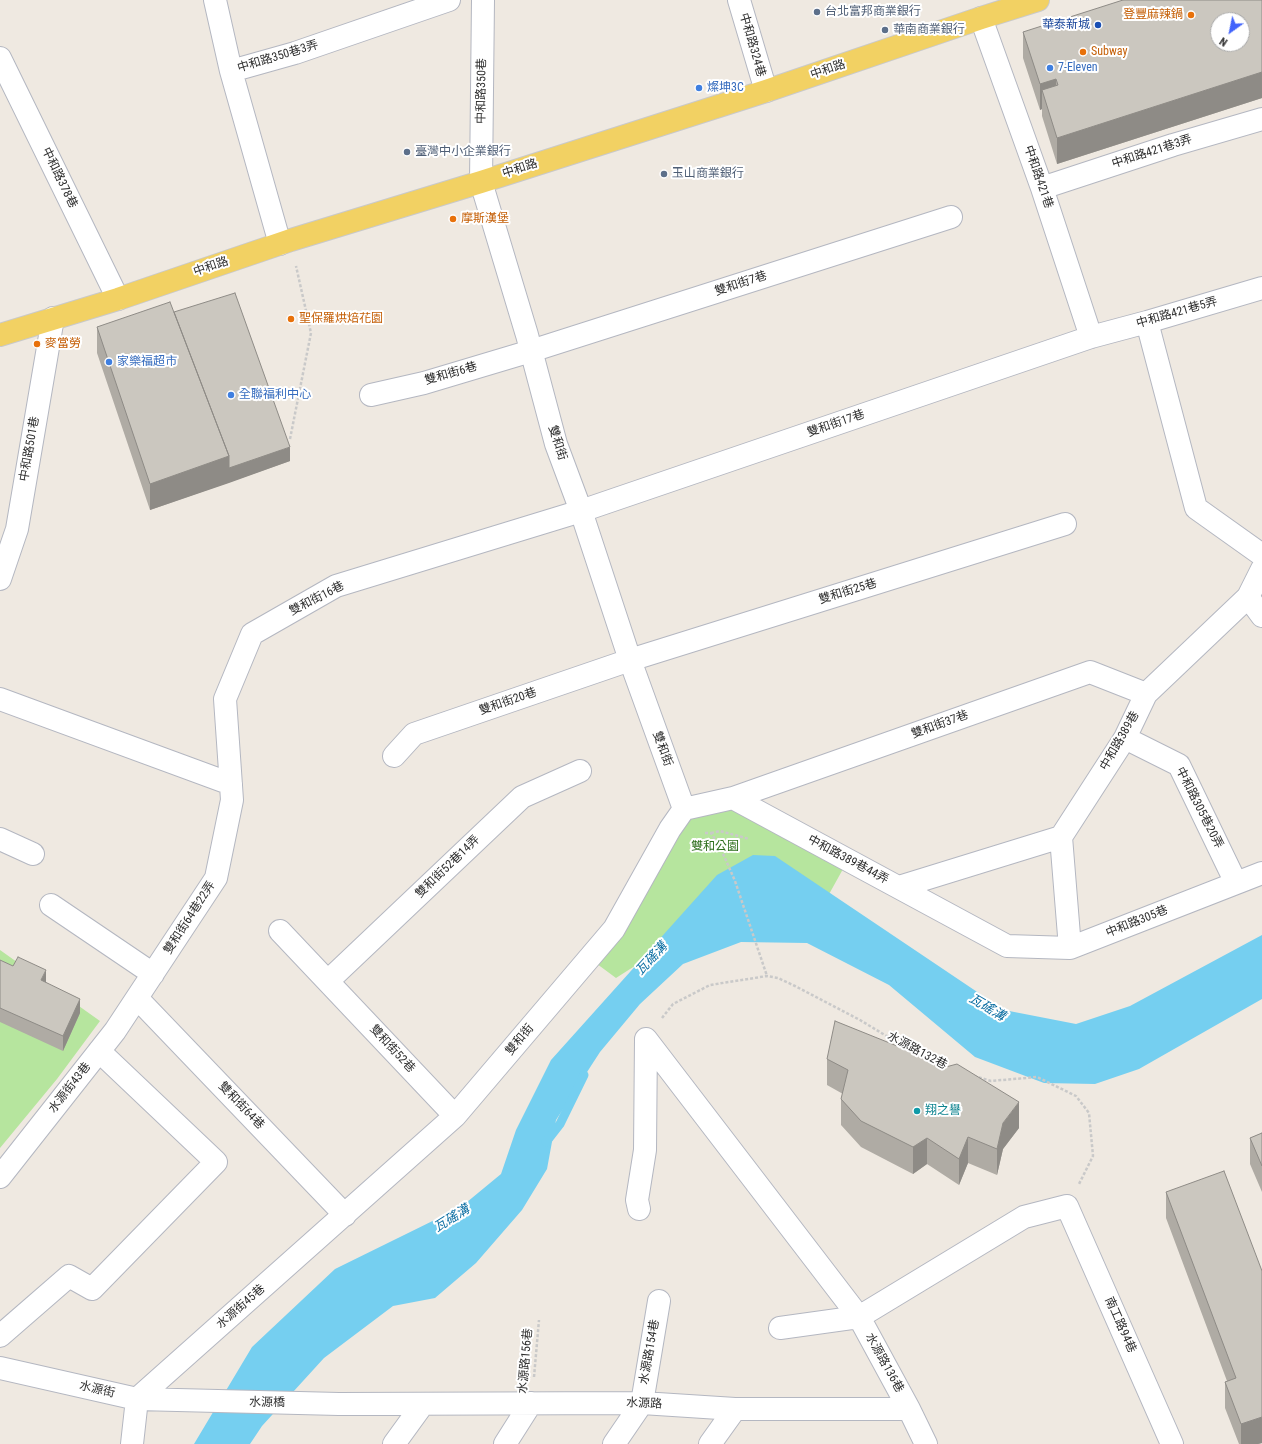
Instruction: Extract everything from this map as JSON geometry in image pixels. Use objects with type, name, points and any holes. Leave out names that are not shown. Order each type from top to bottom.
[{"type":"main road","name":"中和路","points":[[0,335],[118,299],[285,242],[481,182],[766,91],[1038,0]]},
{"type":"street","points":[[215,0],[231,71]]},
{"type":"street","name":"中和路350巷3弄","points":[[285,242],[231,71],[295,53],[449,0]]},
{"type":"street","name":"中和路350巷","points":[[481,182],[483,0]]},
{"type":"street","name":"中和路324巷","points":[[739,0],[766,91]]},
{"type":"street","name":"中和路421巷","points":[[981,18],[1042,188],[1091,337]]},
{"type":"street","name":"中和路378巷","points":[[0,58],[118,299]]},
{"type":"street","name":"中和路421巷3弄","points":[[1042,188],[1173,145],[1262,119]]},
{"type":"street","name":"雙和街","points":[[345,1215],[455,1116],[614,929],[670,829],[684,809],[630,660],[581,512],[556,444],[531,351],[481,182]]},
{"type":"street","name":"雙和街7巷","points":[[531,351],[950,217]]},
{"type":"street","name":"中和路421巷5弄","points":[[1091,337],[1262,288]]},
{"type":"street","name":"中和路501巷","points":[[0,579],[17,528],[53,318]]},
{"type":"street","points":[[1147,322],[1196,508],[1262,555]]},
{"type":"street","name":"雙和街17巷","points":[[581,512],[1091,337]]},
{"type":"street","name":"雙和街6巷","points":[[370,395],[424,383],[531,351]]},
{"type":"street","name":"雙和街16巷","points":[[231,784],[225,699],[252,634],[336,586],[581,512]]},
{"type":"street","name":"雙和街25巷","points":[[630,660],[1065,524]]},
{"type":"street","name":"中和路389巷","points":[[1061,837],[1125,738],[1146,694],[1248,597],[1262,569]]},
{"type":"street","points":[[1248,597],[1262,616]]},
{"type":"street","name":"雙和街20巷","points":[[394,756],[414,734],[630,660]]},
{"type":"street","name":"雙和街37巷","points":[[733,798],[1090,672],[1146,694]]},
{"type":"street","points":[[0,699],[231,784]]},
{"type":"street","name":"中和路305巷20弄","points":[[1125,738],[1180,765],[1236,883]]},
{"type":"street","name":"雙和街52巷14弄","points":[[328,981],[522,797],[580,771]]},
{"type":"street","name":"雙和街64巷22弄","points":[[137,998],[216,878],[232,800],[231,784]]},
{"type":"street","points":[[684,809],[733,798]]},
{"type":"street","name":"中和路389巷44弄","points":[[733,798],[1007,946]]},
{"type":"street","points":[[899,887],[1061,837],[1070,948]]},
{"type":"street","points":[[0,839],[33,854]]},
{"type":"street","name":"中和路305巷","points":[[1007,946],[1070,948],[1262,872]]},
{"type":"street","points":[[51,905],[153,974]]},
{"type":"street","name":"雙和街52巷","points":[[280,931],[455,1116]]},
{"type":"street","name":"水源街43巷","points":[[0,1177],[115,1031],[137,998]]},
{"type":"street","name":"雙和街64巷","points":[[137,998],[345,1215]]},
{"type":"street","points":[[640,1209],[637,1200],[644,1150],[646,1040]]},
{"type":"street","name":"水源路136巷","points":[[646,1040],[859,1317],[909,1409]]},
{"type":"street","points":[[0,1336],[69,1276],[92,1289],[216,1162],[99,1050]]},
{"type":"street","points":[[780,1328],[859,1317],[1024,1217],[1067,1206]]},
{"type":"street","name":"南工路94巷","points":[[1067,1206],[1172,1444]]},
{"type":"street","name":"水源街45巷","points":[[137,1399],[345,1215]]},
{"type":"street","name":"水源路154巷","points":[[642,1403],[659,1301]]},
{"type":"street","name":"水源街","points":[[0,1368],[137,1399],[195,1402]]},
{"type":"street","points":[[132,1444],[137,1399]]},
{"type":"street","name":"水源橋","points":[[195,1402],[339,1404]]},
{"type":"street","points":[[614,1444],[642,1403]]},
{"type":"street","name":"水源路","points":[[339,1404],[642,1403],[734,1409],[909,1409]]},
{"type":"street","points":[[394,1444],[423,1404]]},
{"type":"street","points":[[506,1444],[532,1404]]},
{"type":"street","points":[[710,1444],[734,1409]]},
{"type":"street","points":[[909,1409],[926,1444]]},
{"type":"path","points":[[285,242],[311,333],[290,439]]},
{"type":"path","points":[[670,829],[711,833],[721,849],[735,882],[767,976]]},
{"type":"path","name":"水源路132巷","points":[[646,1040],[673,1004],[710,985],[767,976],[778,978],[795,986],[860,1020],[903,1046],[948,1069],[955,1071]]},
{"type":"path","points":[[970,1075],[992,1081],[1037,1077],[1076,1096],[1089,1113],[1093,1156],[1067,1206]]},
{"type":"path","name":"水源路156巷","points":[[532,1404],[539,1320]]},
{"type":"green space","name":"雙和公園","points":[[733,798],[848,860],[823,905],[641,962],[616,978],[589,958],[685,804]]},
{"type":"green space","points":[[0,950],[100,1021],[57,1079],[0,1148]]},
{"type":"water","points":[[753,855],[775,856],[1004,1010],[1076,1024],[1130,1006],[1262,935],[1262,999],[1139,1069],[1095,1084],[1044,1083],[975,1057],[889,985],[807,943],[741,942],[683,964],[640,1004],[600,1052],[556,1120],[547,1169],[522,1210],[476,1263],[435,1298],[393,1306],[324,1358],[262,1426],[250,1444],[194,1444],[252,1347],[335,1269],[461,1207],[501,1174],[516,1130],[551,1060],[717,875]]},
{"type":"building","points":[[1123,0],[1262,0],[1262,72],[1057,138],[1042,90],[1058,85],[1056,79],[1040,84],[1023,32]]},
{"type":"building","name":"全聯福利中心","points":[[235,293],[290,447],[229,468],[229,456],[174,312]]},
{"type":"building","points":[[170,302],[229,456],[150,484],[97,327]]},
{"type":"building","points":[[18,957],[46,970],[41,980],[80,999],[63,1036],[0,1008],[0,960],[13,966]]},
{"type":"building","name":"翔之譽","points":[[835,1021],[912,1052],[942,1068],[957,1064],[1019,1102],[1003,1123],[997,1149],[968,1137],[959,1159],[927,1138],[913,1147],[861,1121],[841,1099],[848,1070],[827,1059]]},
{"type":"building","points":[[1262,1133],[1262,1166],[1250,1138]]},
{"type":"building","points":[[1224,1171],[1262,1271],[1262,1417],[1241,1424],[1225,1382],[1236,1378],[1166,1192]]},
{"type":"waterway","name":"瓦磘溝","points":[[546,1142],[560,1124],[584,1075]]},
{"type":"place","name":"台北富邦商業銀行","points":[[817,12]]},
{"type":"place","name":"登豐麻辣鍋","points":[[1191,15]]},
{"type":"place","name":"華泰新城","points":[[1098,25]]},
{"type":"place","name":"華南商業銀行","points":[[885,30]]},
{"type":"place","name":"Subway","points":[[1083,52]]},
{"type":"place","name":"7-Eleven","points":[[1050,68]]},
{"type":"place","name":"燦坤3C","points":[[699,88]]},
{"type":"place","name":"臺灣中小企業銀行","points":[[407,152]]},
{"type":"place","name":"玉山商業銀行","points":[[664,174]]},
{"type":"place","name":"摩斯漢堡","points":[[453,219]]},
{"type":"place","name":"聖保羅烘焙花園","points":[[291,319]]},
{"type":"place","name":"麥當勞","points":[[37,344]]},
{"type":"place","name":"家樂福超市","points":[[109,362]]},
{"type":"place","name":"全聯福利中心","points":[[231,395]]},
{"type":"place","name":"翔之譽","points":[[917,1111]]}]
